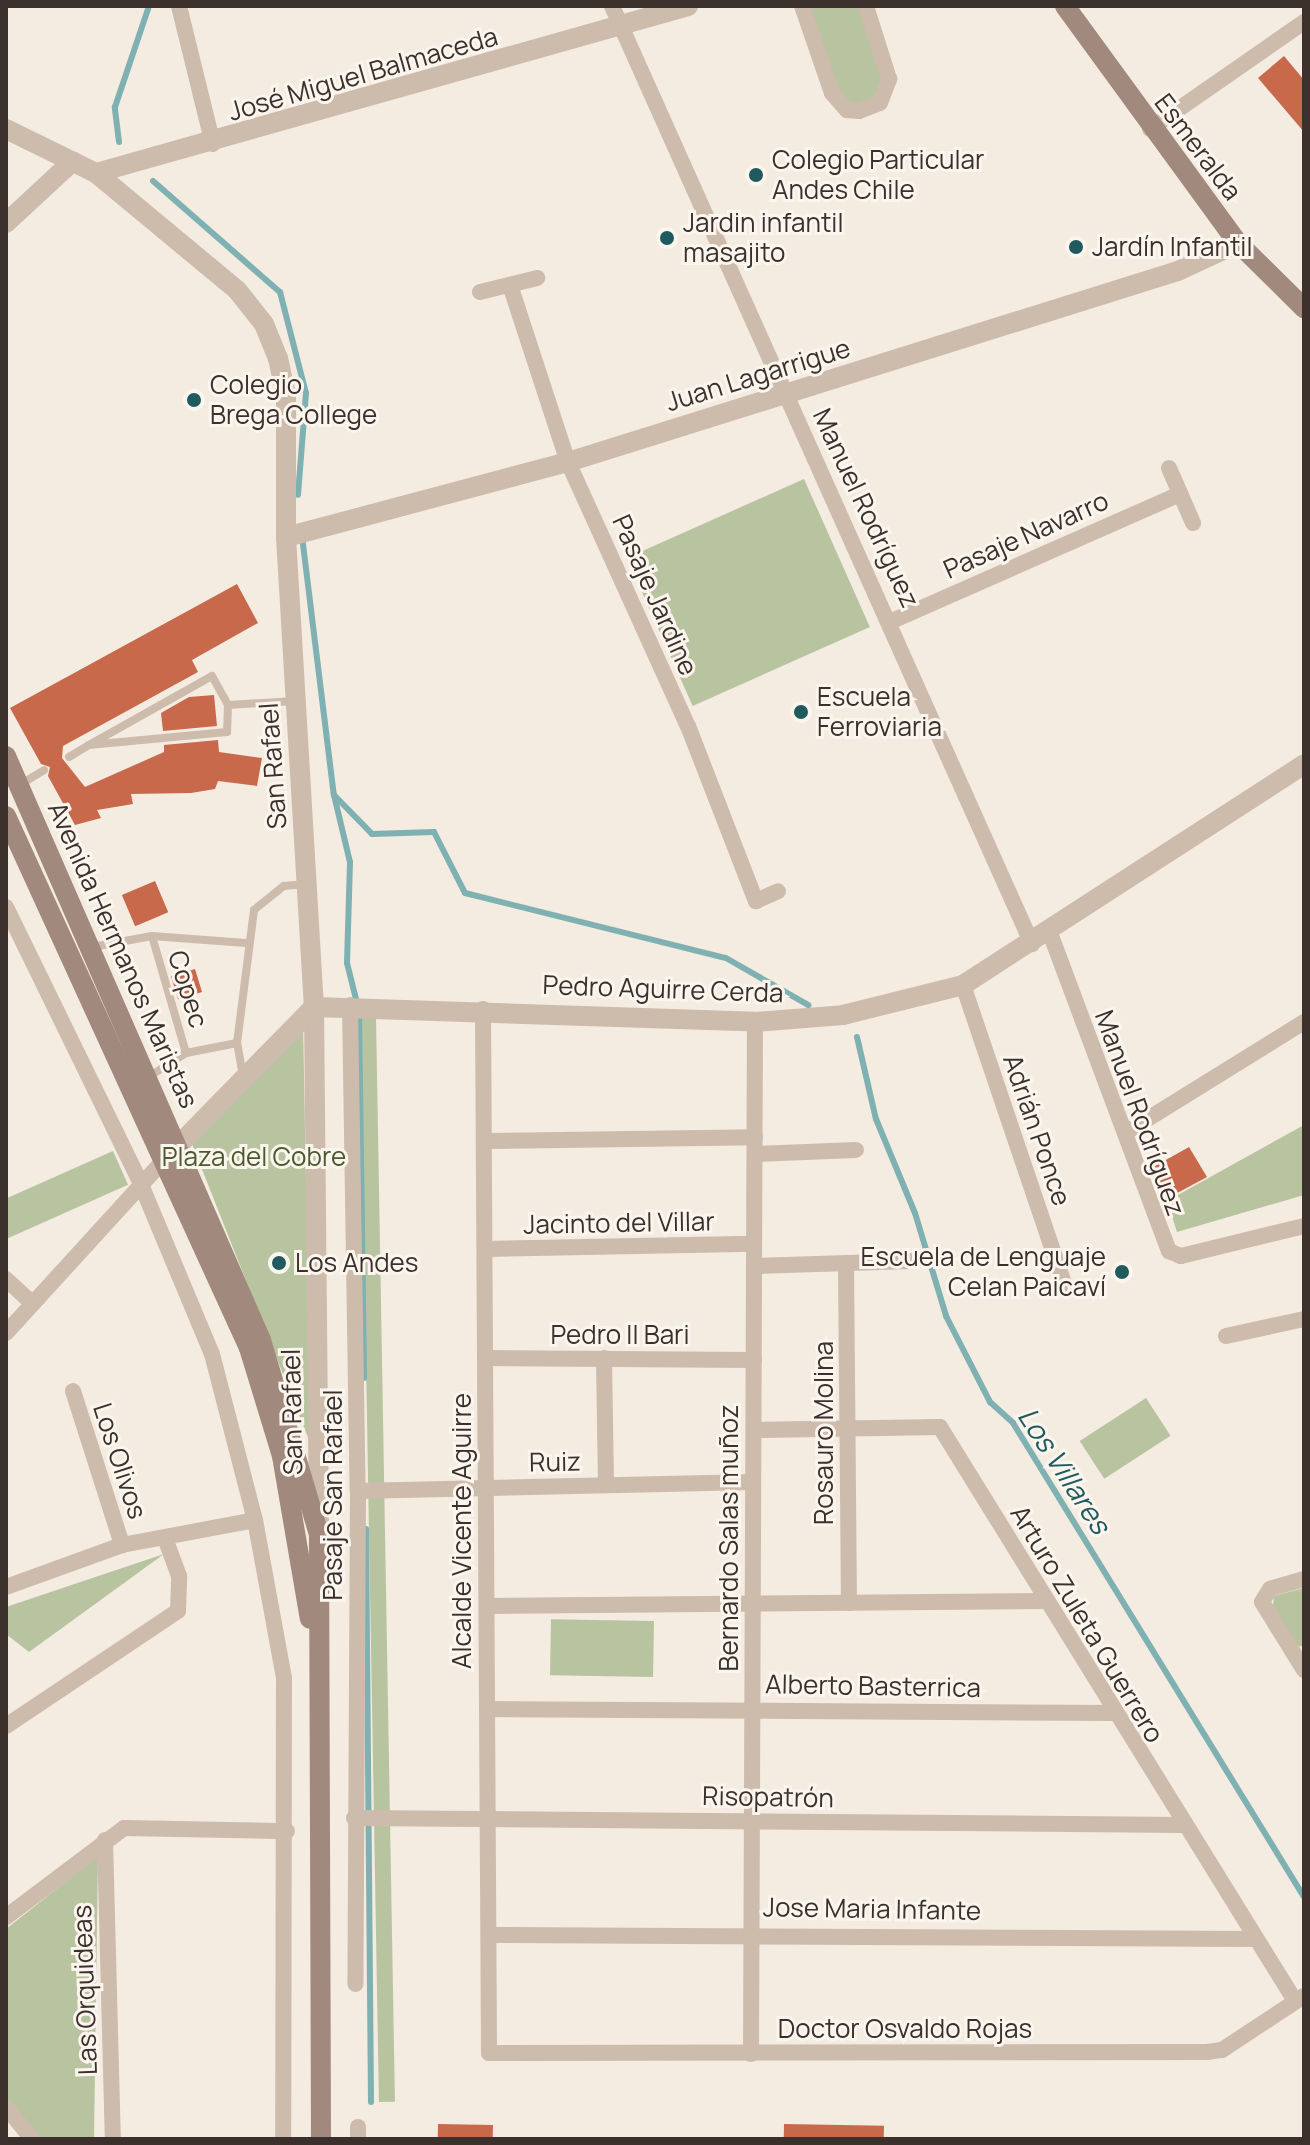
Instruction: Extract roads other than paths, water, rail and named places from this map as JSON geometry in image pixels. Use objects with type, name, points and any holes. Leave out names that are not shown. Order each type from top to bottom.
[{"type":"main road","name":"Esmeralda","points":[[1065,6],[1150,129],[1238,243],[1304,307]]},
{"type":"main road","name":"Avenida Hermanos Maristas","points":[[6,756],[89,948],[150,1076],[261,1340],[319,1535],[321,1674]]},
{"type":"main road","name":"Avenida Hermanos Maristas","points":[[6,816],[249,1348],[282,1456],[321,1674]]},
{"type":"main road","points":[[321,1674],[321,2139]]},
{"type":"street","points":[[179,6],[213,144]]},
{"type":"street","name":"Manuel Rodríguez","points":[[612,6],[786,393],[1041,939],[1125,1133],[1161,1236],[1181,1256],[1304,1226]]},
{"type":"street","name":"José Miguel Balmaceda","points":[[96,173],[213,144],[688,6]]},
{"type":"street","points":[[802,6],[832,93],[847,110],[859,111],[880,103],[889,79],[866,6]]},
{"type":"street","points":[[1150,129],[1304,22]]},
{"type":"street","name":"San Rafael","points":[[6,129],[96,173],[237,290],[264,324],[286,396],[286,537],[314,1007],[319,1535]]},
{"type":"street","points":[[6,223],[73,161]]},
{"type":"street","name":"Juan Lagarrigue","points":[[286,537],[568,462],[1178,271],[1238,243]]},
{"type":"street","points":[[480,292],[537,278]]},
{"type":"street","name":"Pasaje Jardine","points":[[510,285],[568,462],[688,726],[756,901],[778,891]]},
{"type":"street","points":[[1169,468],[1193,523]]},
{"type":"street","name":"Pasaje Navarro","points":[[892,621],[1180,494]]},
{"type":"street","name":"Pedro Aguirre Cerda","points":[[314,1007],[350,1005],[483,1009],[755,1022],[843,1015],[963,985],[1041,939],[1304,764]]},
{"type":"street","points":[[6,907],[140,1182],[212,1354],[255,1520],[284,1678],[287,1831],[283,2139]]},
{"type":"street","name":"Adrián Ponce","points":[[963,985],[1066,1290]]},
{"type":"street","name":"Pasaje San Rafael","points":[[350,1005],[358,1491],[355,1984]]},
{"type":"street","points":[[6,1333],[140,1182],[314,1007]]},
{"type":"street","name":"Alcalde Vicente Aguirre","points":[[483,1009],[489,2053]]},
{"type":"street","name":"Bernardo Salas muñoz","points":[[751,2054],[755,1022]]},
{"type":"street","points":[[1125,1133],[1304,1022]]},
{"type":"street","points":[[484,1141],[856,1150]]},
{"type":"street","name":"Jacinto del Villar","points":[[485,1249],[754,1244]]},
{"type":"street","points":[[754,1266],[910,1261]]},
{"type":"street","name":"Rosauro Molina","points":[[846,1263],[849,1603]]},
{"type":"street","points":[[6,1279],[31,1302]]},
{"type":"street","points":[[1226,1336],[1304,1319]]},
{"type":"street","name":"Pedro II Bari","points":[[485,1358],[754,1360]]},
{"type":"street","points":[[604,1358],[606,1485]]},
{"type":"street","name":"Los Olivos","points":[[73,1391],[122,1545]]},
{"type":"street","name":"Arturo Zuleta Guerrero","points":[[754,1430],[940,1427],[1042,1601],[1181,1825],[1255,1939],[1299,1999]]},
{"type":"street","name":"Ruiz","points":[[358,1491],[753,1482]]},
{"type":"street","points":[[6,1587],[122,1545],[255,1520]]},
{"type":"street","points":[[6,1726],[178,1611],[179,1576],[165,1538]]},
{"type":"street","points":[[1301,1660],[1262,1602],[1270,1589],[1304,1579]]},
{"type":"street","points":[[487,1606],[1042,1601]]},
{"type":"street","name":"Alberto Basterrica","points":[[487,1709],[752,1708],[1113,1713]]},
{"type":"street","name":"Risopatrón","points":[[354,1818],[1181,1825]]},
{"type":"street","points":[[6,1917],[124,1828],[287,1831]]},
{"type":"street","name":"Las Orquideas","points":[[105,1840],[113,2139]]},
{"type":"street","name":"Jose Maria Infante","points":[[489,1935],[751,1932],[1255,1939]]},
{"type":"street","name":"Doctor Osvaldo Rojas","points":[[489,2053],[1207,2052],[1222,2050],[1299,1999]]},
{"type":"street","points":[[6,2107],[32,2139]]},
{"type":"lane","points":[[69,757],[89,745],[212,676],[228,705],[227,732],[89,745]]},
{"type":"lane","points":[[228,705],[295,701]]},
{"type":"lane","points":[[18,785],[44,770]]},
{"type":"lane","name":"Copec","points":[[243,1076],[237,1043],[246,943],[254,910],[284,886],[307,883]]},
{"type":"lane","name":"Copec","points":[[89,948],[152,936],[246,943]]},
{"type":"lane","name":"Copec","points":[[152,936],[186,1053]]},
{"type":"lane","name":"Copec","points":[[150,1076],[186,1053],[237,1043]]},
{"type":"waterway","points":[[119,142],[115,107],[149,6]]},
{"type":"waterway","points":[[153,181],[280,292],[306,393],[298,495]]},
{"type":"waterway","points":[[302,536],[334,795],[372,834],[434,832],[465,893],[726,958],[808,1005]]},
{"type":"waterway","points":[[334,795],[350,862],[347,963],[357,1003]]},
{"type":"waterway","points":[[359,1014],[364,1378]]},
{"type":"waterway","name":"Los Villares","points":[[857,1037],[876,1119],[915,1213],[946,1316],[990,1402],[1013,1423],[1304,1897]]},
{"type":"waterway","points":[[366,1529],[371,2102]]},
{"type":"place","name":"Colegio Particular Andes Chile","points":[[756,175]]},
{"type":"place","name":"Jardin infantil masajito","points":[[667,238]]},
{"type":"place","name":"Jardín Infantil","points":[[1076,247]]},
{"type":"place","name":"Colegio Brega College","points":[[194,400]]},
{"type":"place","name":"Escuela Ferroviaria","points":[[801,712]]},
{"type":"place","name":"Los Andes","points":[[279,1263]]},
{"type":"place","name":"Escuela de Lenguaje Celan Paicaví","points":[[1122,1272]]},
{"type":"park label","name":"Plaza del Cobre","points":[[254,1157]]}]
